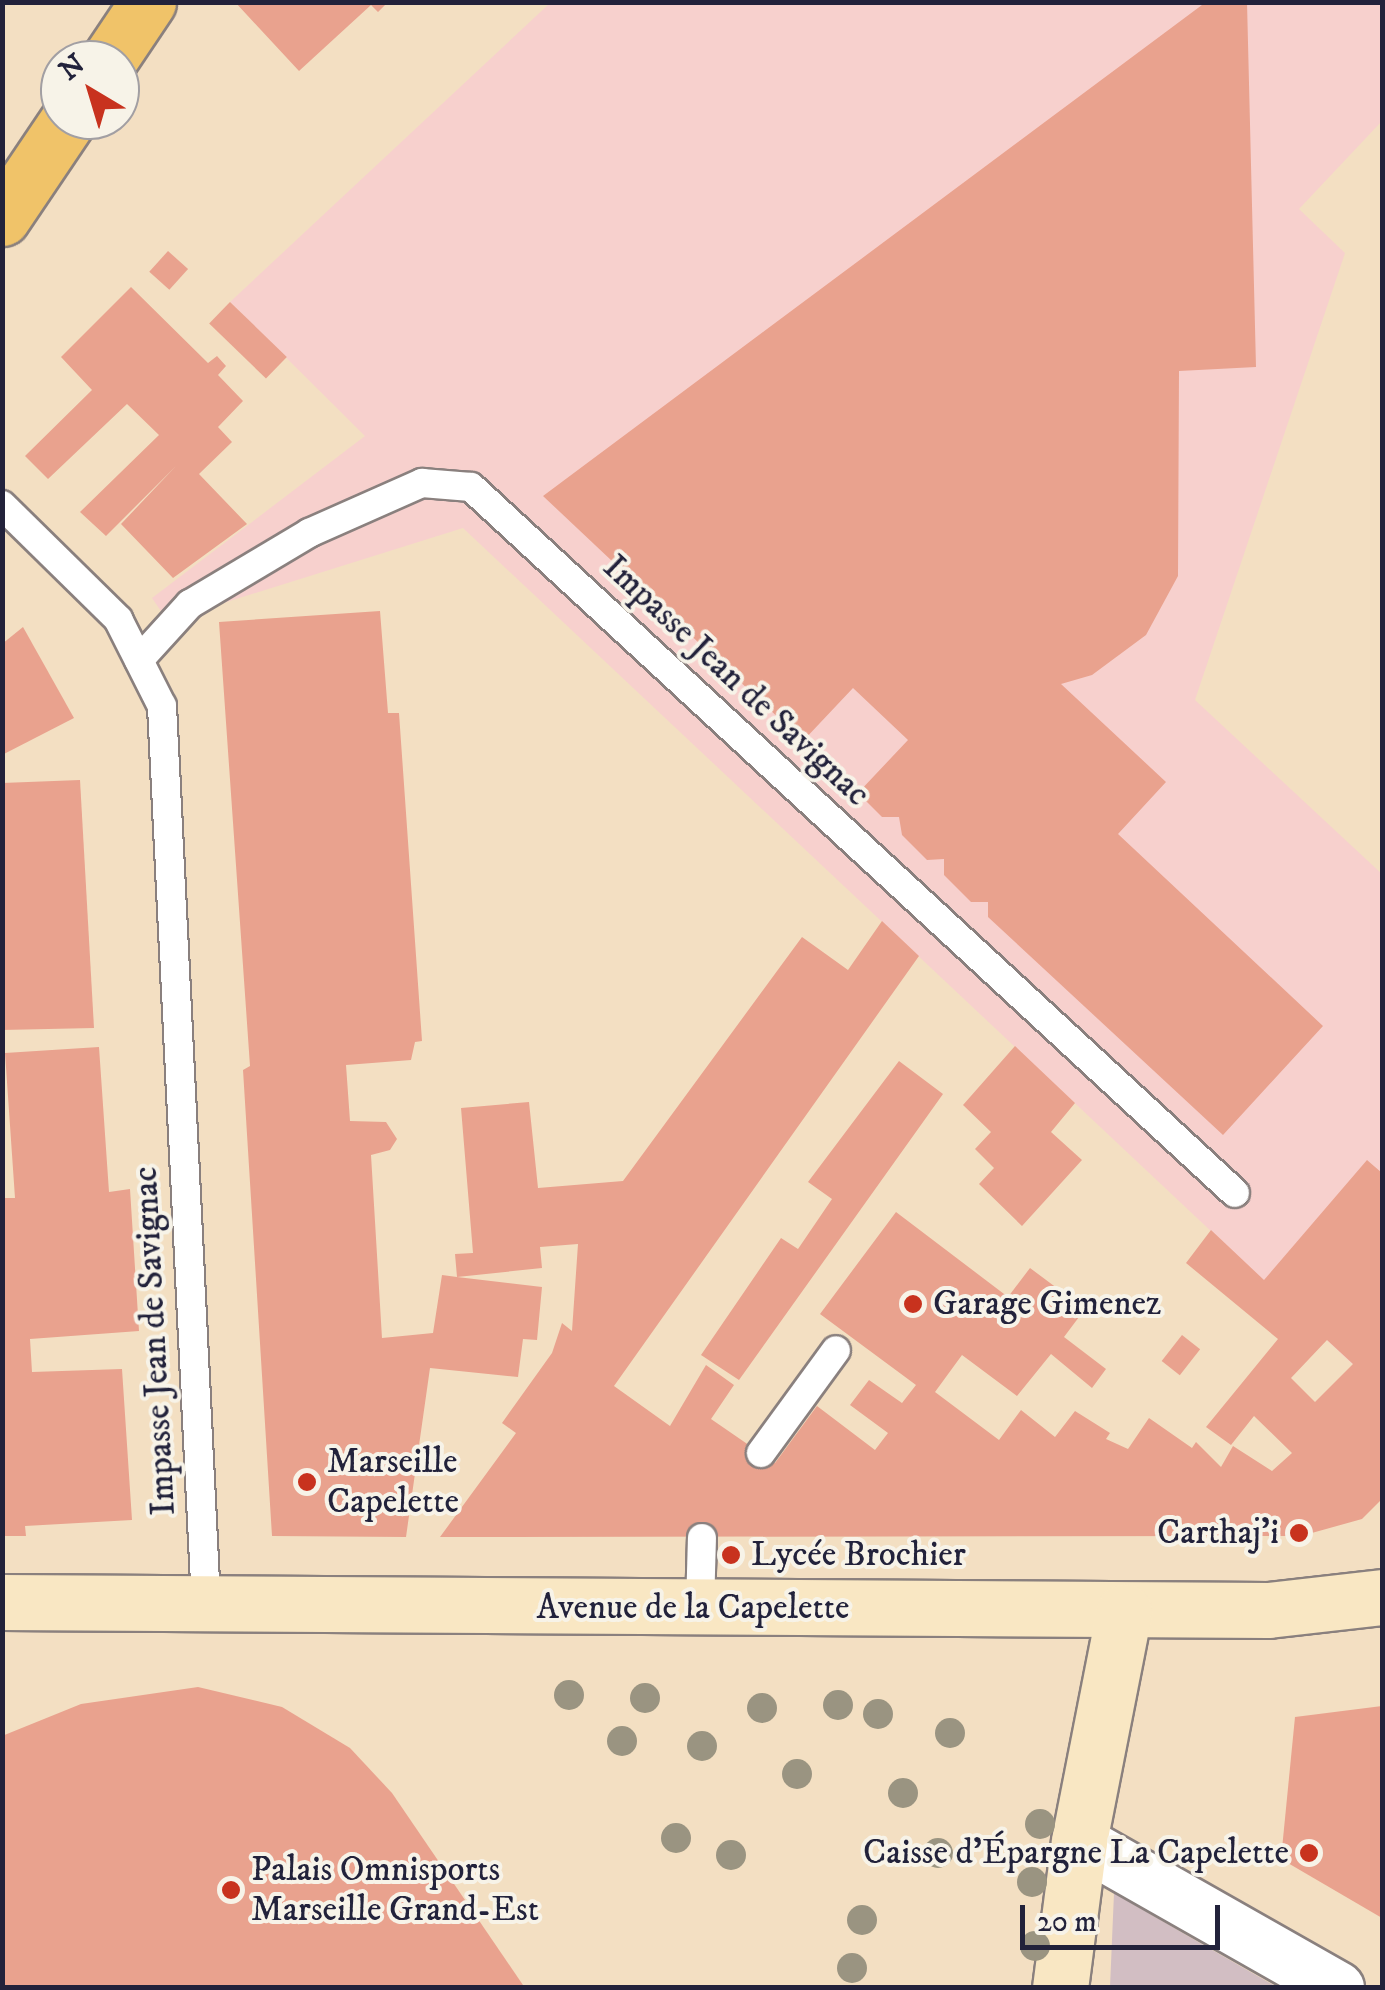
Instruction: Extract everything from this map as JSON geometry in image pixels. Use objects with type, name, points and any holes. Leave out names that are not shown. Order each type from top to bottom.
[{"type":"highway","points":[[122,40],[148,2]]},
{"type":"highway","points":[[2,218],[55,140]]},
{"type":"street","points":[[1361,1600],[1382,1556]]},
{"type":"street","name":"Avenue de la Capelette","points":[[2,1602],[1124,1611],[1268,1610],[1361,1600]]},
{"type":"street","points":[[1060,1988],[1079,1842],[1124,1611]]},
{"type":"street","points":[[1079,1842],[1338,1988]]},
{"type":"lane","name":"Impasse Jean de Savignac","points":[[139,660],[190,604],[308,534],[422,483],[470,487],[1235,1193]]},
{"type":"lane","name":"Impasse Jean de Savignac","points":[[2,505],[118,619],[162,706],[206,1604]]},
{"type":"lane","points":[[761,1453],[836,1350]]},
{"type":"lane","points":[[700,1608],[702,1538]]},
{"type":"shaded area","points":[[550,3],[1382,3],[1382,121],[1299,209],[1345,253],[1195,700],[1382,874],[1381,1391],[463,528],[217,605],[176,633],[152,598],[365,436],[230,302]]},
{"type":"shaded area","points":[[1114,1893],[1200,1943],[1277,1987],[1110,1987]]},
{"type":"building","points":[[235,2],[388,2],[378,12],[371,5],[299,71]]},
{"type":"building","points":[[1206,2],[1247,2],[1256,367],[1179,371],[1178,576],[1146,635],[1092,675],[1061,684],[1166,782],[1118,834],[1323,1026],[1223,1135],[988,917],[988,902],[971,902],[944,875],[944,859],[927,860],[902,835],[899,817],[882,817],[858,793],[908,740],[853,688],[803,741],[543,496]]},
{"type":"building","points":[[168,251],[188,269],[169,290],[149,272]]},
{"type":"building","points":[[131,287],[208,363],[217,356],[226,366],[218,375],[243,401],[218,427],[232,442],[199,474],[247,524],[173,578],[121,524],[176,466],[106,536],[80,512],[159,435],[127,404],[48,479],[25,456],[92,390],[61,357]]},
{"type":"building","points":[[230,302],[287,357],[266,378],[209,324]]},
{"type":"building","points":[[380,611],[388,713],[399,713],[422,1041],[415,1042],[411,1060],[346,1065],[350,1121],[386,1122],[397,1139],[390,1150],[371,1155],[382,1338],[433,1333],[442,1275],[542,1287],[537,1340],[523,1339],[518,1377],[430,1368],[406,1537],[272,1536],[243,1070],[250,1066],[219,622]]},
{"type":"building","points":[[23,627],[74,718],[2,755],[2,644]]},
{"type":"building","points":[[80,780],[94,1028],[2,1030],[2,783]]},
{"type":"building","points":[[882,921],[919,956],[614,1386],[670,1426],[706,1365],[734,1385],[711,1419],[775,1463],[817,1406],[875,1450],[888,1433],[850,1405],[869,1380],[902,1403],[916,1385],[820,1314],[896,1212],[1008,1297],[1030,1268],[1085,1309],[1064,1337],[1106,1369],[1092,1388],[1051,1354],[1017,1396],[962,1355],[935,1392],[999,1440],[1021,1410],[1055,1437],[1075,1411],[1110,1433],[1106,1439],[1128,1449],[1149,1418],[1192,1448],[1196,1442],[1221,1467],[1233,1446],[1272,1471],[1292,1453],[1254,1416],[1231,1445],[1206,1427],[1278,1339],[1186,1263],[1211,1230],[1264,1280],[1367,1160],[1382,1173],[1382,1499],[1362,1519],[1301,1536],[440,1537],[516,1433],[502,1423],[552,1353],[562,1323],[572,1331],[578,1244],[540,1247],[542,1268],[457,1277],[455,1254],[473,1253],[461,1108],[529,1102],[538,1188],[623,1181],[802,937],[848,970]],"holes":[[[1327,1340],[1353,1364],[1315,1402],[1291,1378]]]},
{"type":"building","points":[[1015,1046],[1075,1103],[1051,1132],[1082,1160],[1022,1226],[979,1184],[994,1168],[975,1149],[991,1132],[963,1105]]},
{"type":"building","points":[[99,1047],[109,1192],[130,1189],[139,1331],[30,1339],[32,1372],[122,1369],[132,1520],[25,1526],[26,1536],[2,1536],[2,1198],[15,1198],[5,1053]]},
{"type":"building","points":[[899,1061],[943,1094],[739,1380],[701,1355],[781,1238],[798,1249],[832,1199],[808,1182]]},
{"type":"building","points":[[1182,1335],[1200,1349],[1180,1375],[1162,1361]]},
{"type":"building","name":"Palais Omnisports Marseille Grand-Est","points":[[198,1687],[282,1707],[350,1748],[392,1793],[525,1988],[2,1988],[2,1736],[81,1704]]},
{"type":"building","points":[[1382,1706],[1382,1918],[1281,1859],[1295,1717]]},
{"type":"place","name":"Garage Gimenez","points":[[913,1304]]},
{"type":"place","name":"Marseille Capelette","points":[[307,1482]]},
{"type":"place","name":"Carthaj'i","points":[[1299,1533]]},
{"type":"place","name":"Lycée Brochier","points":[[731,1555]]},
{"type":"place","name":"Caisse d'Épargne La Capelette","points":[[1309,1853]]},
{"type":"place","name":"Palais Omnisports Marseille Grand-Est","points":[[231,1890]]}]
